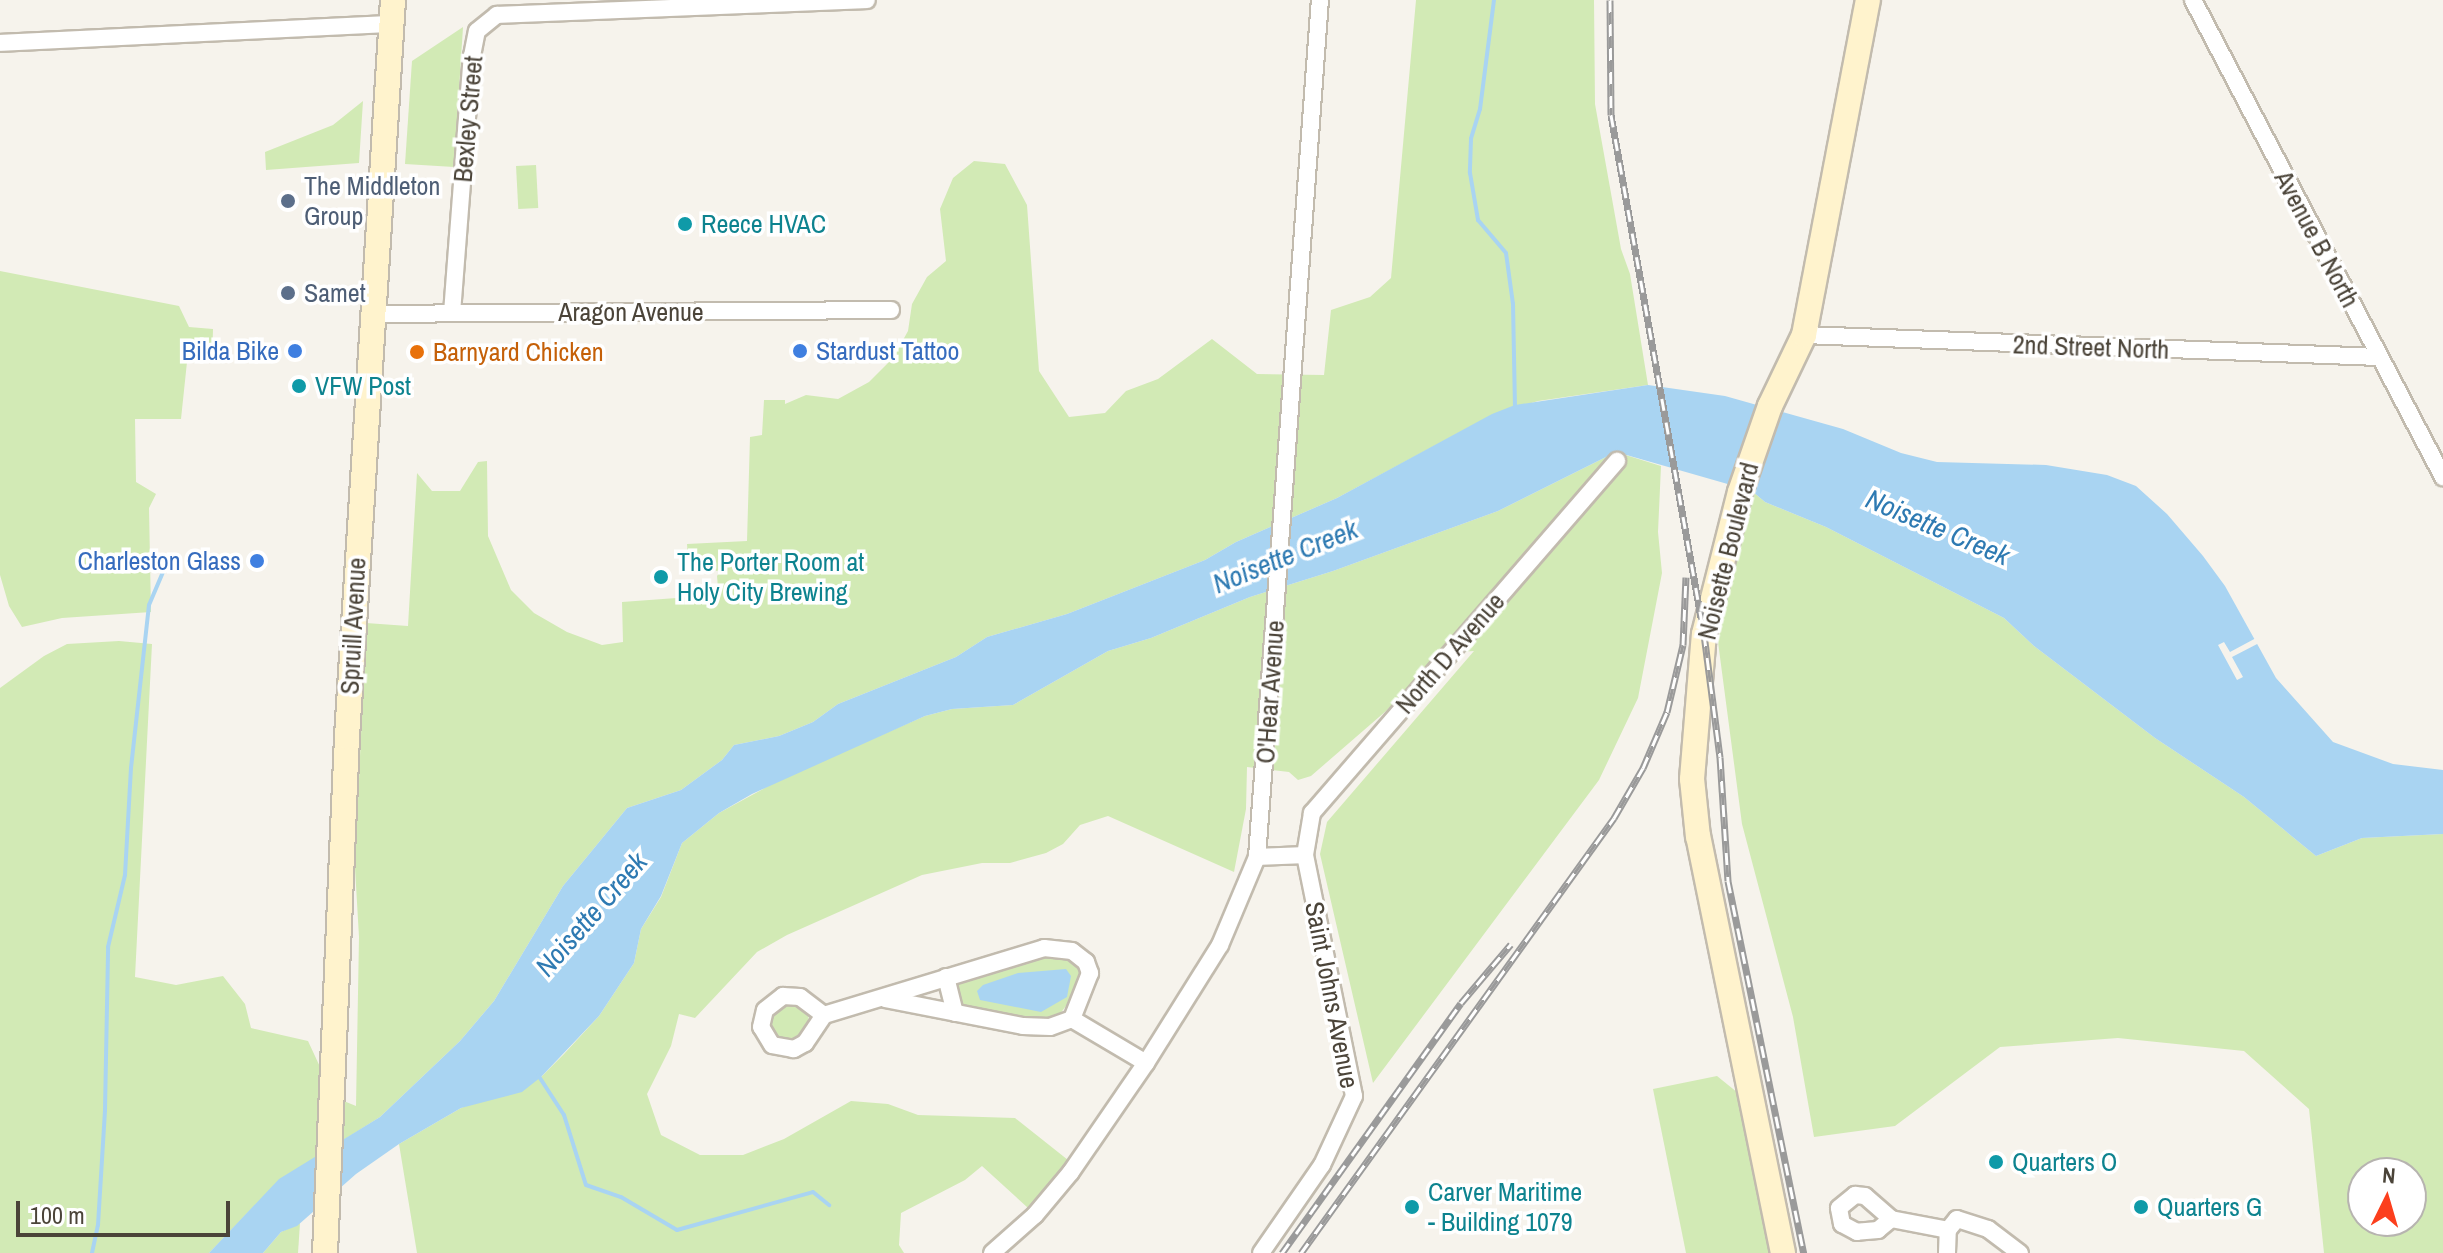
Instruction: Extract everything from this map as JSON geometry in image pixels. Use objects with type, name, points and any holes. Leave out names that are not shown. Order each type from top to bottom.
[{"type":"street","name":"Bexley Street","points":[[452,313],[477,31],[497,15],[622,6],[867,0]]},
{"type":"street","name":"O'Hear Avenue","points":[[992,1253],[1035,1215],[1071,1172],[1146,1063],[1220,945],[1257,857],[1320,0]]},
{"type":"street","name":"Noisette Boulevard","points":[[1783,1253],[1698,837],[1692,779],[1704,634],[1740,492],[1770,406],[1804,335],[1868,0]]},
{"type":"street","name":"Avenue B North","points":[[2193,0],[2443,477]]},
{"type":"street","points":[[0,43],[392,12]]},
{"type":"street","name":"Spruill Avenue","points":[[325,1253],[347,737],[392,12]]},
{"type":"street","name":"Aragon Avenue","points":[[372,314],[891,310]]},
{"type":"street","name":"2nd Street North","points":[[1804,335],[2379,357]]},
{"type":"street","name":"North D Avenue","points":[[1305,855],[1312,813],[1617,461]]},
{"type":"street","points":[[1257,857],[1305,855]]},
{"type":"street","name":"Saint Johns Avenue","points":[[1261,1253],[1322,1165],[1354,1096],[1305,855]]},
{"type":"street","points":[[824,1015],[885,999],[1044,948],[1072,951],[1086,962],[1090,973],[1072,1019],[1050,1027],[1023,1026],[885,999]]},
{"type":"street","points":[[946,977],[955,1013]]},
{"type":"street","points":[[1072,1019],[1146,1063]]},
{"type":"street","points":[[1891,1219],[1948,1230]]},
{"type":"street","points":[[1947,1253],[1948,1230],[1957,1219],[2006,1240],[2020,1253]]},
{"type":"green space","points":[[1416,0],[1594,0],[1595,104],[1621,249],[1630,274],[1648,385],[1538,401],[1492,415],[1337,498],[1236,542],[1205,560],[1067,614],[987,637],[956,657],[838,704],[813,722],[779,736],[734,745],[722,760],[681,790],[627,808],[563,886],[494,1001],[460,1041],[380,1117],[318,1156],[254,1206],[209,1253],[0,1253],[0,688],[44,656],[67,644],[119,641],[152,644],[135,977],[176,985],[223,976],[245,1004],[251,1028],[308,1041],[334,1097],[356,1106],[359,937],[355,868],[366,623],[408,626],[417,473],[432,491],[460,491],[478,462],[487,461],[488,536],[511,590],[534,613],[567,632],[602,645],[623,642],[622,602],[690,597],[699,590],[718,588],[717,576],[721,570],[716,571],[715,558],[688,558],[687,544],[747,541],[750,437],[762,435],[764,400],[785,400],[785,404],[806,395],[838,399],[869,382],[893,358],[908,331],[912,304],[927,277],[946,261],[940,209],[953,178],[974,161],[1005,164],[1027,205],[1039,371],[1069,417],[1105,413],[1126,391],[1158,379],[1212,339],[1257,374],[1324,375],[1331,310],[1370,297],[1391,278]]},
{"type":"green space","points":[[463,27],[454,167],[405,164],[412,61]]},
{"type":"green space","points":[[363,101],[359,163],[266,170],[265,152],[333,125]]},
{"type":"green space","points":[[536,165],[538,208],[518,209],[516,166]]},
{"type":"green space","points":[[0,271],[179,306],[189,327],[213,329],[212,363],[187,362],[181,419],[135,419],[136,482],[156,494],[149,508],[151,612],[62,618],[22,627],[9,606],[0,575]]},
{"type":"green space","points":[[1616,452],[1661,466],[1658,532],[1662,573],[1638,698],[1599,780],[1373,1083],[1320,854],[1327,822],[1474,651],[1445,653],[1386,711],[1311,776],[1298,780],[1289,772],[1247,767],[1246,809],[1234,872],[1108,816],[1080,825],[1063,844],[1046,853],[1010,863],[982,863],[922,875],[787,935],[757,952],[695,1018],[679,1014],[671,1046],[647,1094],[661,1135],[700,1155],[743,1155],[784,1139],[851,1101],[888,1104],[918,1115],[1015,1118],[1068,1160],[1028,1208],[982,1166],[965,1180],[901,1213],[899,1245],[904,1253],[417,1253],[399,1144],[461,1108],[541,1077],[564,1054],[599,1016],[634,963],[641,929],[661,897],[682,843],[719,813],[787,776],[925,716],[952,709],[1013,705],[1108,651],[1151,638],[1250,597],[1333,571],[1498,511]]},
{"type":"green space","points":[[1752,491],[1765,502],[1826,527],[2004,618],[2034,646],[2155,738],[2244,797],[2316,856],[2362,838],[2443,834],[2443,1253],[2324,1253],[2309,1109],[2244,1051],[2118,1038],[2000,1047],[1895,1126],[1814,1137],[1793,1017],[1742,824],[1718,642],[1738,536]]},
{"type":"green space","points":[[1034,955],[1064,955],[1076,962],[1081,970],[1083,983],[1057,1018],[1045,1022],[961,1007],[955,990],[961,978]]},
{"type":"green space","points":[[789,1002],[803,1008],[809,1022],[803,1036],[789,1042],[775,1036],[769,1022],[775,1008]]},
{"type":"green space","points":[[1717,1076],[1743,1097],[1775,1253],[1686,1253],[1653,1089]]},
{"type":"green space","points":[[300,1223],[298,1253],[263,1253],[281,1232]]},
{"type":"water","name":"Noisette Creek","points":[[1648,385],[1725,396],[1843,429],[1901,453],[1937,462],[2046,465],[2107,475],[2136,486],[2167,514],[2203,556],[2225,586],[2276,678],[2333,742],[2393,764],[2443,770],[2443,834],[2362,838],[2316,856],[2244,797],[2155,738],[2034,646],[2004,618],[1826,527],[1765,502],[1752,491],[1616,452],[1498,511],[1333,571],[1250,597],[1151,638],[1108,651],[1013,705],[952,709],[925,716],[752,794],[719,813],[682,843],[661,896],[641,929],[634,963],[599,1016],[541,1077],[522,1092],[461,1108],[399,1144],[356,1174],[297,1226],[281,1232],[263,1253],[209,1253],[279,1179],[380,1117],[460,1041],[494,1001],[563,886],[627,808],[681,790],[722,760],[734,745],[779,736],[813,722],[838,704],[956,657],[987,637],[1067,614],[1205,560],[1236,542],[1337,498],[1492,414],[1515,405]]},
{"type":"water","points":[[1066,969],[1071,976],[1067,997],[1041,1012],[980,1000],[977,991],[983,985],[1018,973]]},
{"type":"pier","points":[[2258,637],[2261,642],[2232,657],[2243,677],[2237,680],[2218,645],[2224,642],[2230,652]]},
{"type":"waterway","points":[[1494,0],[1480,109],[1471,139],[1470,173],[1478,220],[1506,253],[1513,304],[1515,408]]},
{"type":"waterway","points":[[92,1253],[98,1225],[105,1110],[108,947],[125,875],[131,768],[149,605],[164,569]]},
{"type":"waterway","points":[[538,1075],[564,1115],[586,1185],[621,1197],[677,1230],[813,1192],[829,1205]]},
{"type":"railway","points":[[1610,0],[1611,115],[1704,634],[1720,757],[1728,881],[1804,1253]]},
{"type":"railway","points":[[1301,1253],[1614,818],[1643,768],[1667,712],[1683,645],[1686,577]]},
{"type":"railway","points":[[1282,1253],[1461,1003],[1511,944]]},
{"type":"place","name":"The Middleton Group","points":[[288,201]]},
{"type":"place","name":"Reece HVAC","points":[[685,224]]},
{"type":"place","name":"Samet","points":[[288,293]]},
{"type":"place","name":"Bilda Bike","points":[[295,351]]},
{"type":"place","name":"Stardust Tattoo","points":[[800,351]]},
{"type":"place","name":"Barnyard Chicken","points":[[417,352]]},
{"type":"place","name":"VFW Post","points":[[299,386]]},
{"type":"place","name":"Charleston Glass","points":[[257,561]]},
{"type":"place","name":"The Porter Room at Holy City Brewing","points":[[661,577]]},
{"type":"place","name":"Quarters O","points":[[1996,1162]]},
{"type":"place","name":"Carver Maritime - Building 1079","points":[[1412,1207]]},
{"type":"place","name":"Quarters G","points":[[2141,1207]]}]
